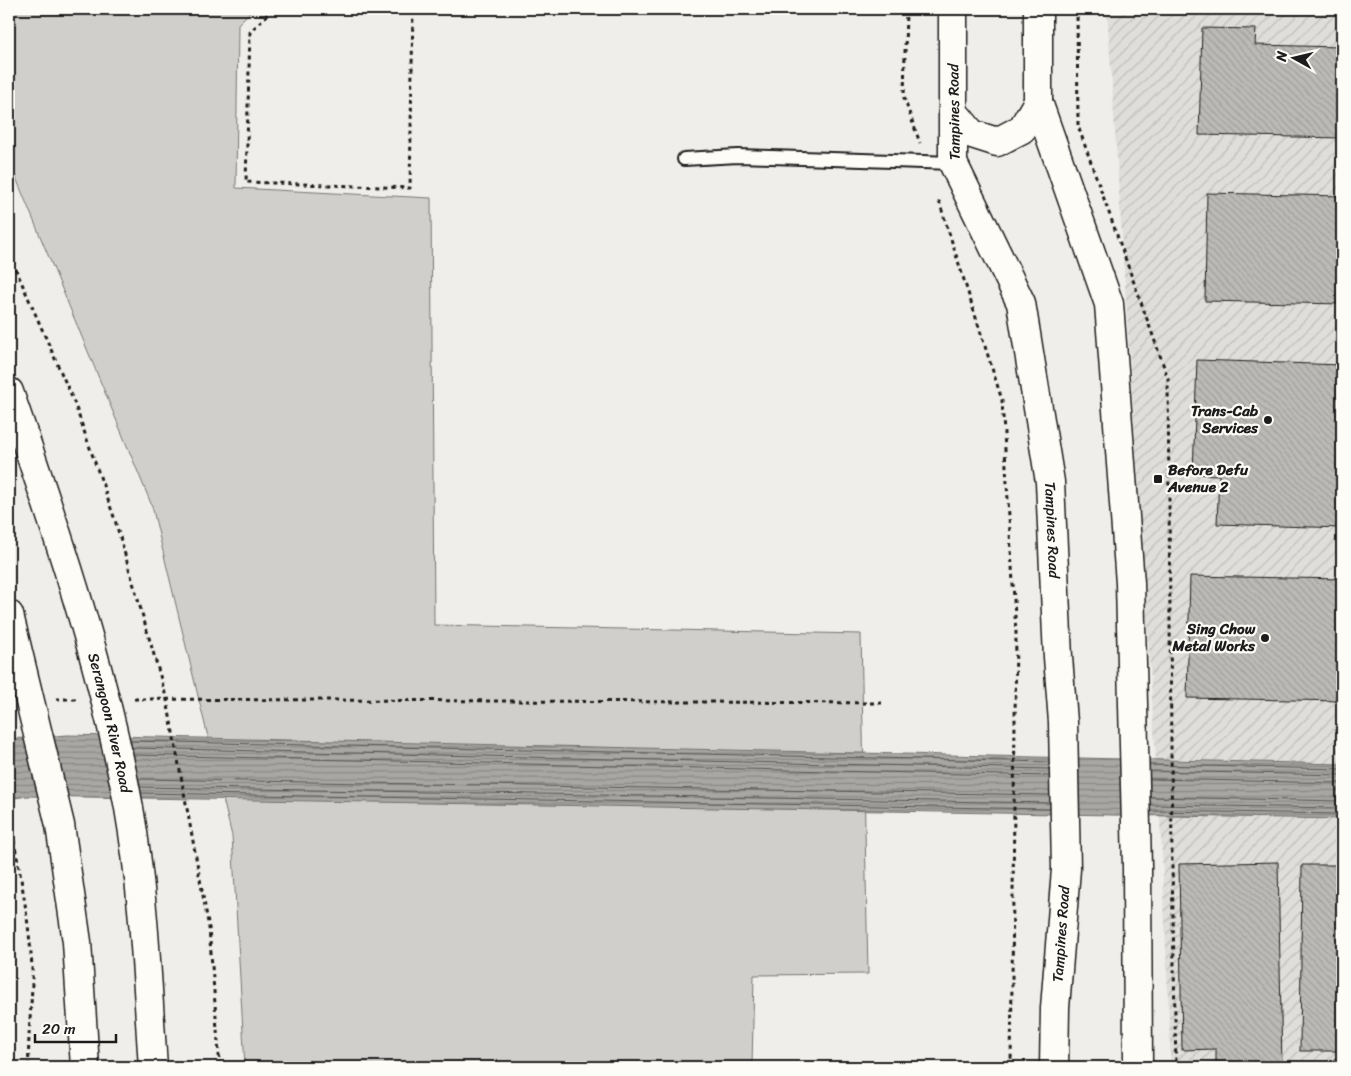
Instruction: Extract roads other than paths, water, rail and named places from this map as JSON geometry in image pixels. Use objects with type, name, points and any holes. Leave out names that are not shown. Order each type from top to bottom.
[{"type":"main road","name":"Tampines Road","points":[[953,9],[953,164],[1021,303],[1050,482],[1063,722],[1066,869],[1055,1008],[1054,1067]]},
{"type":"main road","points":[[1038,9],[1038,102],[1110,304],[1130,583],[1137,866],[1138,1067]]},
{"type":"main road","points":[[953,112],[972,134],[997,142],[1022,128],[1038,102]]},
{"type":"main road","name":"Serangoon River Road","points":[[9,392],[59,538],[106,703],[129,810],[144,937],[153,1067]]},
{"type":"main road","points":[[9,615],[60,825],[77,942],[85,1067]]},
{"type":"lane","points":[[684,159],[738,156],[953,164]]},
{"type":"water","points":[[68,735],[1342,764],[1342,819],[27,796],[9,799],[9,739]]},
{"type":"place","name":"Trans-Cab Services","points":[[1268,420]]},
{"type":"place","name":"Before Defu Avenue 2","points":[[1158,479]]},
{"type":"place","name":"Sing Chow Metal Works","points":[[1265,638]]}]
